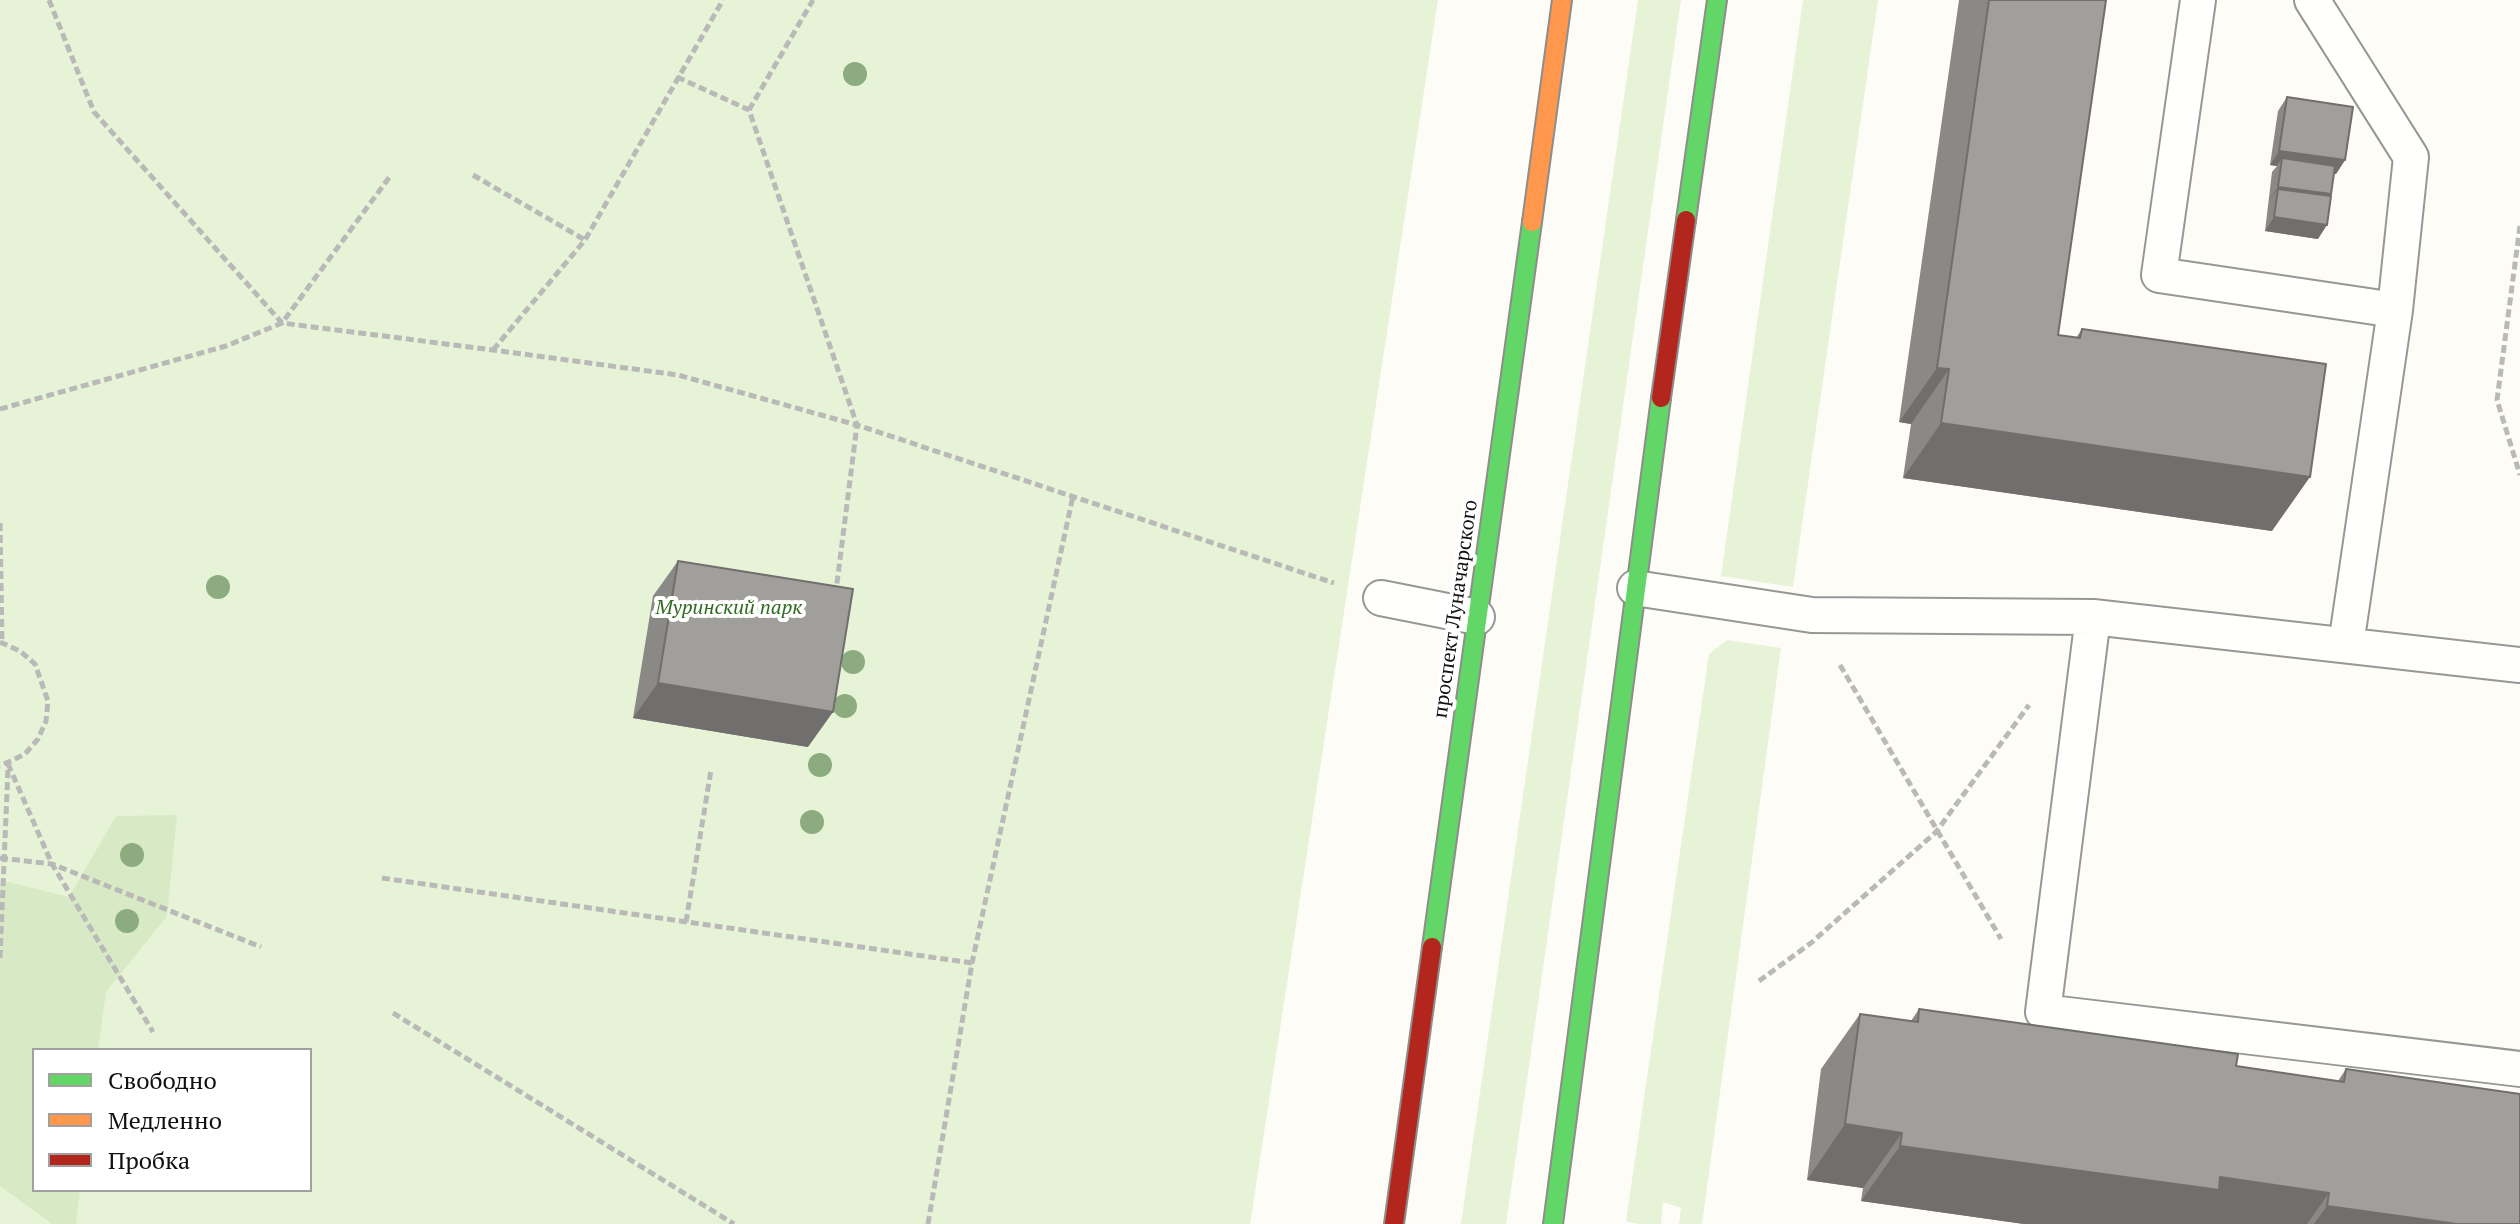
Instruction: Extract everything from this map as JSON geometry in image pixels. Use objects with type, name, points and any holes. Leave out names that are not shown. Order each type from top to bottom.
[{"type":"main road","name":"проспект Луначарского","points":[[1394,1224],[1562,0]]},
{"type":"main road","points":[[1553,1224],[1635,588],[1717,0]]},
{"type":"lane","points":[[2198,0],[2159,275],[2395,310]]},
{"type":"lane","points":[[2312,0],[2411,157],[2395,310],[2346,645]]},
{"type":"lane","points":[[1635,588],[1812,615],[2093,617],[2520,665]]},
{"type":"lane","points":[[1381,598],[1477,617]]},
{"type":"lane","points":[[2093,617],[2043,1012],[2520,1069]]},
{"type":"path","points":[[49,0],[94,112],[282,323]]},
{"type":"path","points":[[493,350],[585,240],[723,0]]},
{"type":"path","points":[[749,110],[813,0]]},
{"type":"path","points":[[677,77],[749,110],[857,425],[836,592]]},
{"type":"path","points":[[282,323],[391,175]]},
{"type":"path","points":[[473,175],[585,240]]},
{"type":"path","points":[[2520,226],[2497,400],[2520,475]]},
{"type":"path","points":[[0,409],[226,346],[282,323],[678,375],[857,425],[1381,598]]},
{"type":"path","points":[[928,1224],[972,963],[1073,496]]},
{"type":"path","points":[[0,523],[1,642],[35,664],[48,701],[46,721],[38,739],[25,754],[0,766]]},
{"type":"path","points":[[1812,615],[2043,1012]]},
{"type":"path","points":[[1759,981],[1811,943],[1936,832],[2038,693]]},
{"type":"path","points":[[0,958],[8,764]]},
{"type":"path","points":[[8,764],[52,864],[153,1032]]},
{"type":"path","points":[[686,922],[711,770]]},
{"type":"path","points":[[3,858],[52,864],[261,947]]},
{"type":"path","points":[[382,878],[972,963]]},
{"type":"path","points":[[393,1013],[734,1224]]},
{"type":"green space","name":"Муринский парк","points":[[0,0],[1438,0],[1250,1224],[0,1224]]},
{"type":"green space","points":[[1638,0],[1681,0],[1531,1052],[1506,1224],[1461,1224]]},
{"type":"green space","points":[[1803,0],[1878,0],[1793,587],[1721,576]]},
{"type":"green space","points":[[1727,640],[1781,648],[1702,1224],[1679,1224],[1681,1208],[1663,1202],[1661,1224],[1638,1224],[1626,1221],[1709,654]]},
{"type":"green space","points":[[177,815],[167,916],[106,992],[98,1048],[32,1048],[32,1192],[80,1192],[76,1224],[52,1224],[0,1186],[0,885],[9,882],[69,897],[116,816]]},
{"type":"building","points":[[1989,0],[2106,0],[2058,335],[2080,338],[2082,329],[2326,364],[2310,477],[1941,423],[1949,369],[1937,368]]},
{"type":"building","points":[[2287,97],[2353,107],[2345,160],[2279,151]]},
{"type":"building","points":[[2282,158],[2335,166],[2331,194],[2278,187]]},
{"type":"building","points":[[2278,189],[2331,196],[2327,225],[2274,217]]},
{"type":"building","points":[[678,561],[853,589],[833,712],[658,683]]},
{"type":"building","points":[[1919,1009],[2238,1054],[2236,1066],[2344,1082],[2346,1069],[2520,1094],[2520,1224],[2457,1224],[2327,1206],[2329,1193],[2220,1177],[2219,1190],[1900,1146],[1902,1133],[1845,1124],[1860,1014],[1918,1022]]},
{"type":"traffic: fast","points":[[1686,220],[1717,0]]},
{"type":"traffic: fast","points":[[1432,947],[1532,222]]},
{"type":"traffic: fast","points":[[1553,1224],[1661,398]]},
{"type":"traffic: slow","points":[[1532,222],[1562,0]]},
{"type":"traffic: jam","points":[[1661,398],[1686,220]]},
{"type":"traffic: jam","points":[[1394,1224],[1432,947]]}]
